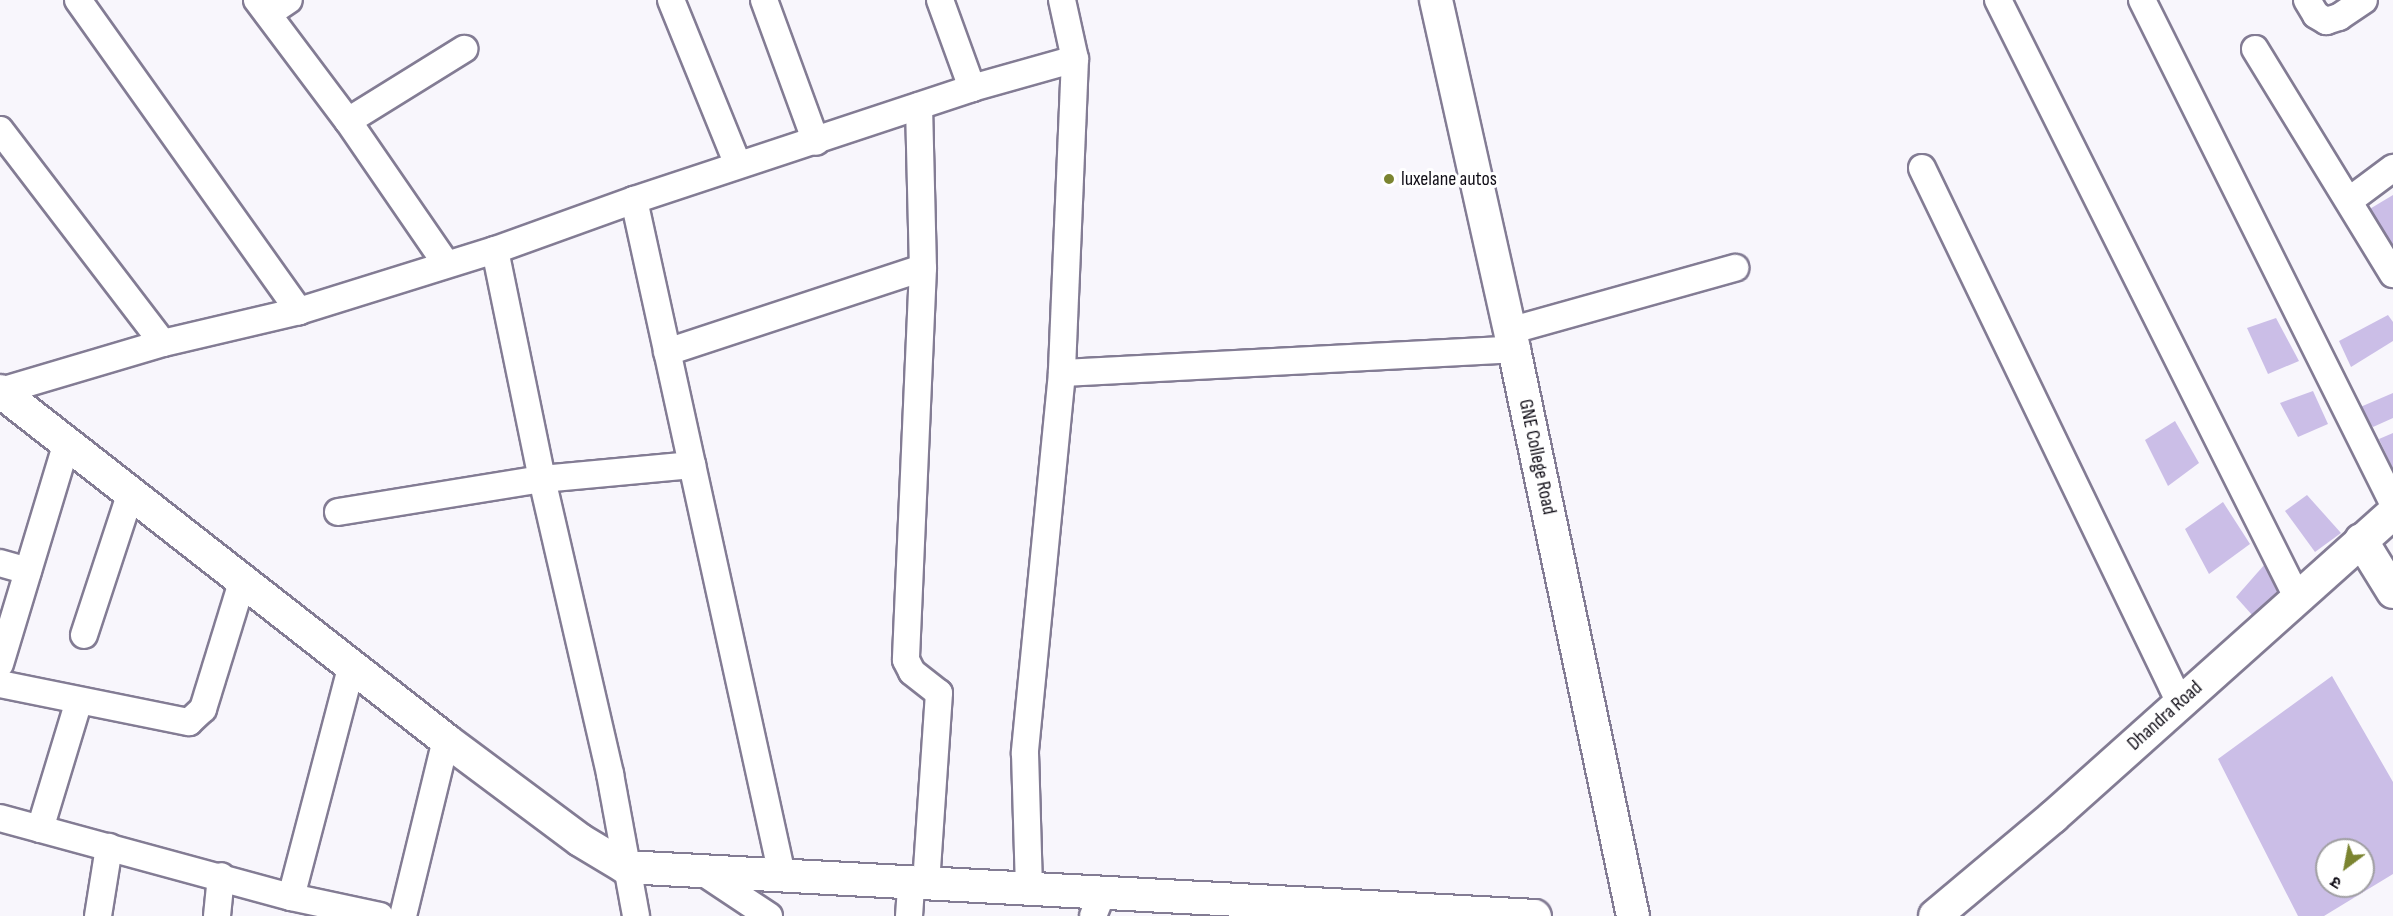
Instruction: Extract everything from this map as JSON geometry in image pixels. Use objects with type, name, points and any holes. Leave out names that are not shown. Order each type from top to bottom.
[{"type":"street","points":[[78,0],[299,310]]},
{"type":"street","points":[[289,0],[263,7],[348,121],[445,262]]},
{"type":"street","points":[[671,0],[738,165]]},
{"type":"street","points":[[764,0],[816,142]]},
{"type":"street","points":[[940,0],[972,88]]},
{"type":"street","points":[[1029,889],[1025,753],[1062,373],[1075,59],[1062,0]]},
{"type":"street","name":"GNE College Road","points":[[1436,0],[1512,340],[1633,916]]},
{"type":"street","points":[[1998,0],[2297,597]]},
{"type":"street","points":[[2142,0],[2393,503]]},
{"type":"street","points":[[2307,0],[2316,15],[2326,21],[2339,17],[2364,0]]},
{"type":"street","points":[[348,121],[464,49]]},
{"type":"street","points":[[2255,49],[2350,200],[2393,274]]},
{"type":"street","points":[[0,391],[163,343],[299,310],[445,262],[495,250],[738,165],[816,142],[972,88],[1075,59]]},
{"type":"street","points":[[909,916],[918,884],[939,693],[912,672],[906,660],[923,268],[920,106]]},
{"type":"street","points":[[0,130],[163,343]]},
{"type":"street","points":[[1922,168],[2180,703]]},
{"type":"street","points":[[2350,200],[2393,168]]},
{"type":"street","points":[[634,200],[782,875]]},
{"type":"street","points":[[495,250],[542,479],[610,774],[625,867],[636,916]]},
{"type":"street","points":[[667,352],[923,268]]},
{"type":"street","points":[[1062,373],[1512,340],[1735,268]]},
{"type":"street","points":[[0,391],[352,664],[446,740],[580,840],[625,867],[1029,889],[1097,905],[1535,916]]},
{"type":"street","points":[[0,664],[67,442]]},
{"type":"street","points":[[338,512],[542,479],[692,465]]},
{"type":"street","points":[[84,635],[131,492]]},
{"type":"street","name":"Dhandra Road","points":[[1935,916],[2053,817],[2393,513]]},
{"type":"street","points":[[2361,540],[2393,592]]},
{"type":"street","points":[[0,563],[28,571]]},
{"type":"street","points":[[0,684],[180,722],[196,718],[203,709],[243,579]]},
{"type":"street","points":[[291,897],[352,664]]},
{"type":"street","points":[[40,829],[79,701]]},
{"type":"street","points":[[403,916],[446,740]]},
{"type":"street","points":[[1,822],[40,829],[221,876],[291,897],[380,916]]},
{"type":"street","points":[[98,916],[109,847]]},
{"type":"street","points":[[704,873],[769,916]]},
{"type":"street","points":[[218,916],[221,876]]},
{"type":"building","points":[[2393,195],[2393,251],[2363,213]]},
{"type":"building","points":[[2388,315],[2393,322],[2393,341],[2351,367],[2339,341]]},
{"type":"building","points":[[2276,318],[2299,361],[2268,374],[2247,328]]},
{"type":"building","points":[[2313,391],[2328,424],[2298,437],[2280,403]]},
{"type":"building","points":[[2393,393],[2393,418],[2373,427],[2358,408]]},
{"type":"building","points":[[2175,421],[2199,463],[2168,486],[2145,440]]},
{"type":"building","points":[[2393,433],[2393,469],[2379,439]]},
{"type":"building","points":[[2307,495],[2341,533],[2315,552],[2285,511]]},
{"type":"building","points":[[2223,502],[2250,544],[2209,574],[2185,529]]},
{"type":"building","points":[[2265,564],[2279,596],[2253,616],[2236,597]]},
{"type":"building","points":[[2332,676],[2393,782],[2393,874],[2375,885],[2375,838],[2315,838],[2315,898],[2354,898],[2324,916],[2298,916],[2218,759]]},
{"type":"place","name":"luxelane autos","points":[[1389,179]]}]
